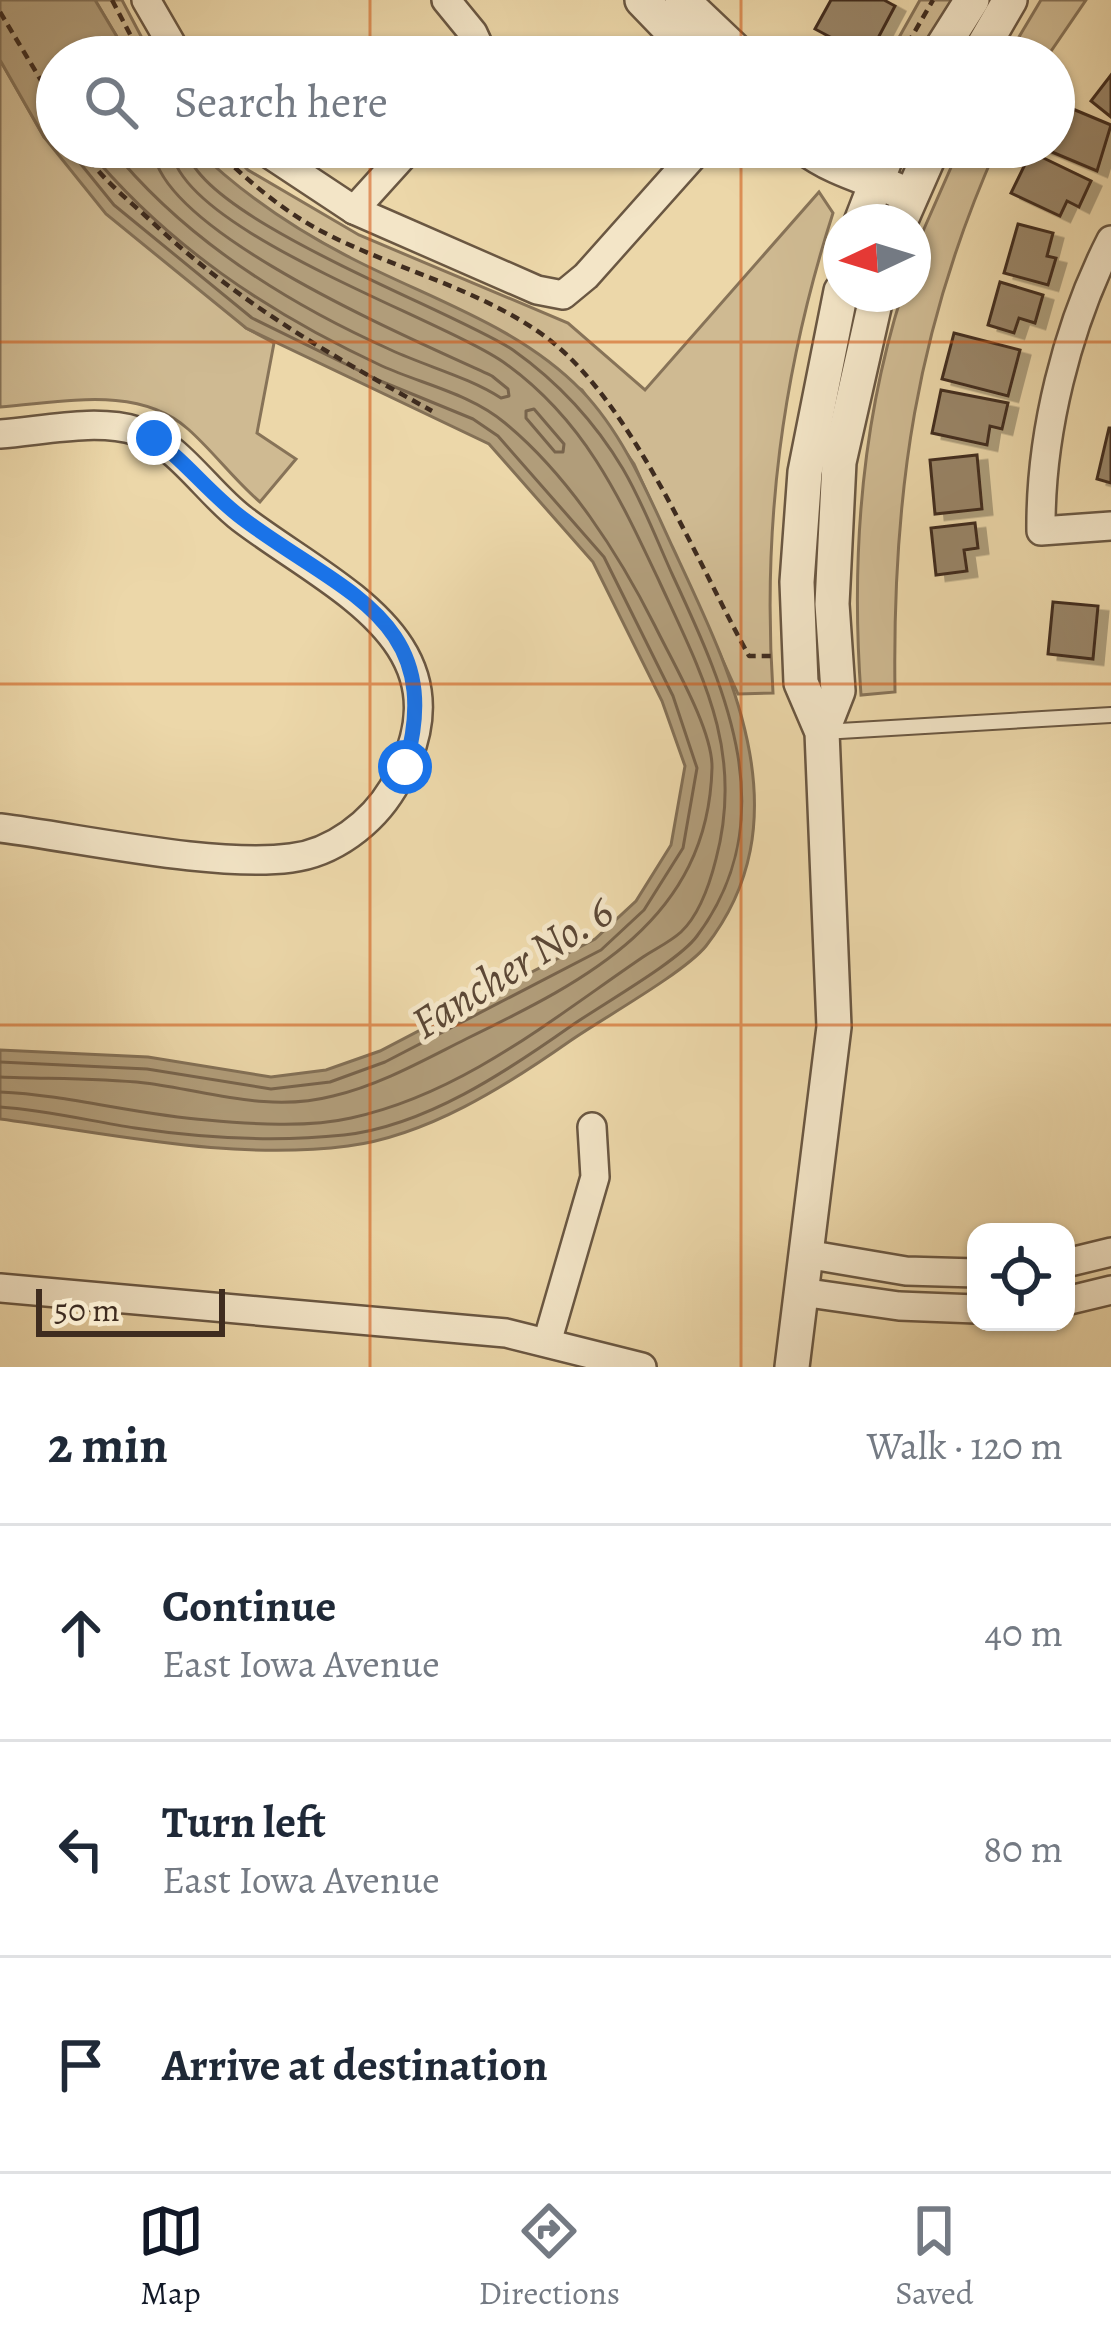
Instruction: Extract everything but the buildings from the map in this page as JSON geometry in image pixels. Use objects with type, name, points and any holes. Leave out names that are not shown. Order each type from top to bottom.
[{"type":"street","points":[[146,0],[167,36]]},
{"type":"street","points":[[446,0],[471,36]]},
{"type":"street","points":[[642,0],[677,36]]},
{"type":"street","points":[[682,0],[720,36]]},
{"type":"street","points":[[949,36],[972,0]]},
{"type":"street","points":[[989,36],[1010,0]]},
{"type":"street","points":[[291,168],[354,210],[537,290],[562,295],[586,277],[682,168]]},
{"type":"street","points":[[354,210],[392,168]]},
{"type":"street","points":[[832,168],[874,178]]},
{"type":"street","points":[[867,168],[900,204]]},
{"type":"street","points":[[866,204],[879,168]]},
{"type":"street","points":[[907,204],[924,168]]},
{"type":"street","points":[[1111,240],[1069,351],[1047,444],[1040,531],[1111,526]]},
{"type":"street","points":[[792,1367],[834,1028],[822,733],[801,683],[797,582],[808,450],[837,312]]},
{"type":"street","points":[[822,733],[838,691],[832,604],[839,462],[873,312]]},
{"type":"street","points":[[0,434],[106,426],[140,432],[169,449],[240,517],[376,612],[410,659],[416,698],[410,752],[387,796],[359,828],[328,848],[292,858],[242,859],[0,828]]},
{"type":"street","points":[[548,1339],[595,1177],[592,1127]]},
{"type":"street","points":[[1075,1261],[1111,1252]]},
{"type":"street","points":[[806,1254],[906,1270],[967,1273]]},
{"type":"street","points":[[0,1288],[548,1339],[642,1367]]},
{"type":"street","points":[[1075,1299],[1111,1290]]},
{"type":"street","points":[[801,1292],[899,1306],[967,1309]]},
{"type":"lane","points":[[822,733],[1111,715]]},
{"type":"path","points":[[112,0],[131,36]]},
{"type":"path","points":[[913,36],[934,0]]},
{"type":"path","points":[[0,12],[36,72]]},
{"type":"path","points":[[93,168],[182,250],[280,327],[432,411]]},
{"type":"path","points":[[236,168],[268,197],[321,231],[504,311],[550,340],[617,416],[749,656],[777,655]]},
{"type":"shaded area","points":[[95,0],[122,0],[141,36],[116,36]]},
{"type":"shaded area","points":[[920,0],[952,0],[931,36],[900,36]]},
{"type":"shaded area","points":[[1041,0],[1086,0],[1061,36],[1020,36]]},
{"type":"shaded area","points":[[0,60],[36,123],[36,168],[77,168],[246,328],[274,343],[257,433],[296,459],[260,502],[188,429],[146,406],[73,400],[0,407]]},
{"type":"shaded area","points":[[216,168],[246,168],[359,235],[568,323],[645,390],[819,192],[827,204],[823,204],[823,246],[789,391],[774,510],[773,693],[738,694],[634,464],[582,390],[289,224]]},
{"type":"shaded area","points":[[951,168],[988,168],[946,281],[914,414],[898,549],[895,692],[861,695],[857,594],[862,493],[897,312],[931,312],[931,213]]},
{"type":"water","points":[[0,0],[95,0],[116,36],[36,36],[36,123],[0,60]]},
{"type":"water","points":[[69,168],[217,168],[288,222],[530,348],[581,390],[622,445],[695,595],[735,695],[754,797],[751,848],[735,898],[706,946],[662,982],[519,1075],[465,1107],[407,1132],[348,1146],[261,1150],[173,1144],[0,1119],[0,1050],[148,1057],[271,1077],[326,1070],[380,1051],[595,939],[636,901],[671,845],[685,766],[662,701],[593,562],[489,444],[246,328],[106,214]]},
{"type":"route","points":[[154,438],[240,517],[376,612],[397,635],[410,659],[416,698],[414,737],[405,767]]},
{"type":"water label","name":"Fancher No. 6","points":[[512,967]]}]
